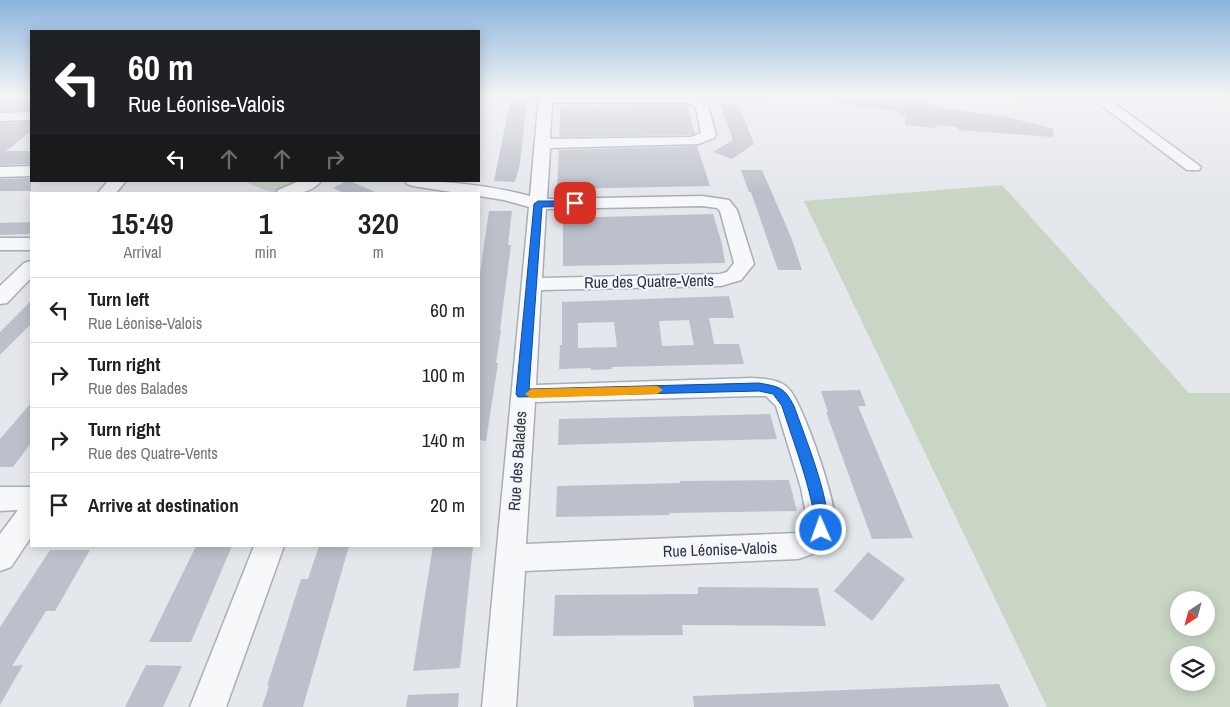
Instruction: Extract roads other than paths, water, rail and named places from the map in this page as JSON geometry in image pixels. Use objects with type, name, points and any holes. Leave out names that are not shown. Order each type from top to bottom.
[{"type":"street","name":"Rue des Balades","points":[[499,707],[543,128]]},
{"type":"street","points":[[542,144],[693,142],[710,134],[708,128]]},
{"type":"street","points":[[1139,128],[1192,166]]},
{"type":"street","points":[[0,172],[30,171]]},
{"type":"street","points":[[108,192],[117,182]]},
{"type":"street","points":[[288,192],[311,182]]},
{"type":"street","name":"Rue des Quatre-Vents","points":[[416,186],[476,192]]},
{"type":"street","name":"Rue des Quatre-Vents","points":[[480,192],[506,195],[538,204],[702,201],[723,204],[728,210],[744,264],[734,276],[721,280],[531,284]]},
{"type":"street","points":[[0,244],[30,244]]},
{"type":"street","points":[[0,298],[30,268]]},
{"type":"street","name":"Rue Léonise-Valois","points":[[510,558],[798,546],[813,540],[821,530],[822,522],[820,504],[788,406],[782,394],[772,388],[522,394]]},
{"type":"street","points":[[0,499],[30,498]]},
{"type":"street","points":[[0,558],[30,515]]},
{"type":"street","points":[[208,707],[269,547]]}]
